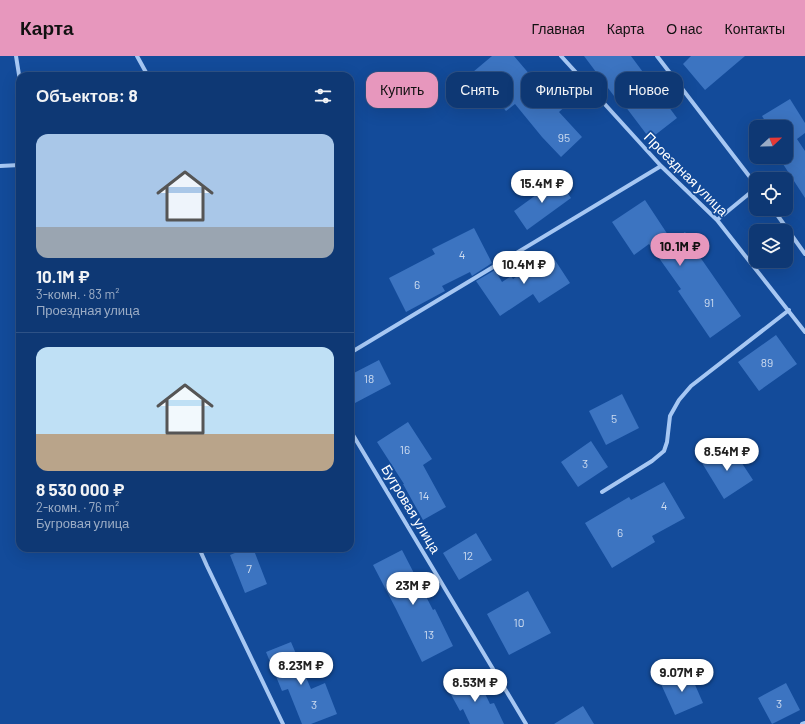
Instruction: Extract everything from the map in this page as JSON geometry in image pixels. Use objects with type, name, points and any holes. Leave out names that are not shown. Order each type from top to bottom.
[{"type":"street","points":[[16,56],[19,72]]},
{"type":"street","points":[[137,56],[146,72]]},
{"type":"street","name":"Проездная улица","points":[[561,56],[660,166],[717,220],[805,332]]},
{"type":"street","points":[[657,56],[749,176]]},
{"type":"street","points":[[0,166],[16,165]]},
{"type":"street","points":[[354,351],[660,166]]},
{"type":"street","points":[[717,220],[749,194]]},
{"type":"street","points":[[778,216],[805,254]]},
{"type":"street","points":[[602,492],[652,461],[664,451],[667,442],[670,416],[679,400],[691,386],[789,310]]},
{"type":"street","name":"Бугровая улица","points":[[354,437],[526,724]]},
{"type":"street","points":[[201,552],[283,724]]},
{"type":"building","points":[[492,56],[514,56],[528,72],[521,72],[521,108],[564,108],[559,112],[582,137],[561,157],[542,137],[515,104],[513,106],[513,72],[473,72]]},
{"type":"building","points":[[584,56],[631,56],[643,72],[615,72],[615,97],[607,87],[607,72],[596,72]]},
{"type":"building","points":[[691,56],[745,56],[705,90],[683,64]]},
{"type":"building","points":[[790,99],[805,123],[805,133],[797,139],[805,151],[805,198],[793,179],[793,172],[788,172],[783,164],[793,164],[793,120],[765,120],[762,116]]},
{"type":"building","points":[[627,108],[670,108],[677,118],[650,139]]},
{"type":"building","points":[[558,179],[571,198],[527,230],[514,211]]},
{"type":"building","points":[[645,200],[672,241],[685,232],[702,255],[700,257],[741,316],[710,338],[678,291],[681,289],[649,244],[634,255],[612,222]]},
{"type":"building","points":[[474,228],[492,263],[472,276],[470,272],[442,286],[445,291],[406,312],[389,278],[435,254],[432,249]]},
{"type":"building","points":[[551,254],[570,283],[539,303],[533,294],[500,316],[476,281],[495,270],[502,282],[511,276],[513,279]]},
{"type":"building","points":[[776,335],[797,364],[759,391],[738,362]]},
{"type":"building","points":[[379,360],[391,384],[355,403],[354,373]]},
{"type":"building","points":[[622,394],[639,428],[606,445],[589,411]]},
{"type":"building","points":[[408,422],[432,459],[423,465],[446,507],[423,520],[404,484],[377,442]]},
{"type":"building","points":[[591,441],[608,467],[578,487],[561,462]]},
{"type":"building","points":[[730,445],[753,480],[724,499],[702,463]]},
{"type":"building","points":[[664,482],[685,518],[652,536],[655,542],[612,568],[585,523],[629,497],[631,500]]},
{"type":"building","points":[[476,533],[492,560],[459,580],[443,553]]},
{"type":"building","points":[[402,550],[433,610],[435,609],[453,646],[422,662],[373,565]]},
{"type":"building","points":[[237,552],[255,552],[267,584],[245,593],[230,555]]},
{"type":"building","points":[[528,591],[551,633],[509,655],[487,614]]},
{"type":"building","points":[[291,642],[311,689],[325,683],[337,714],[311,724],[302,724],[288,689],[282,691],[266,652]]},
{"type":"building","points":[[689,671],[703,703],[675,715],[661,684]]},
{"type":"building","points":[[476,675],[490,704],[494,703],[504,724],[470,724],[463,709],[460,711],[448,689]]},
{"type":"building","points":[[786,683],[800,710],[772,724],[758,698]]},
{"type":"building","points":[[583,706],[594,724],[554,724]]}]
